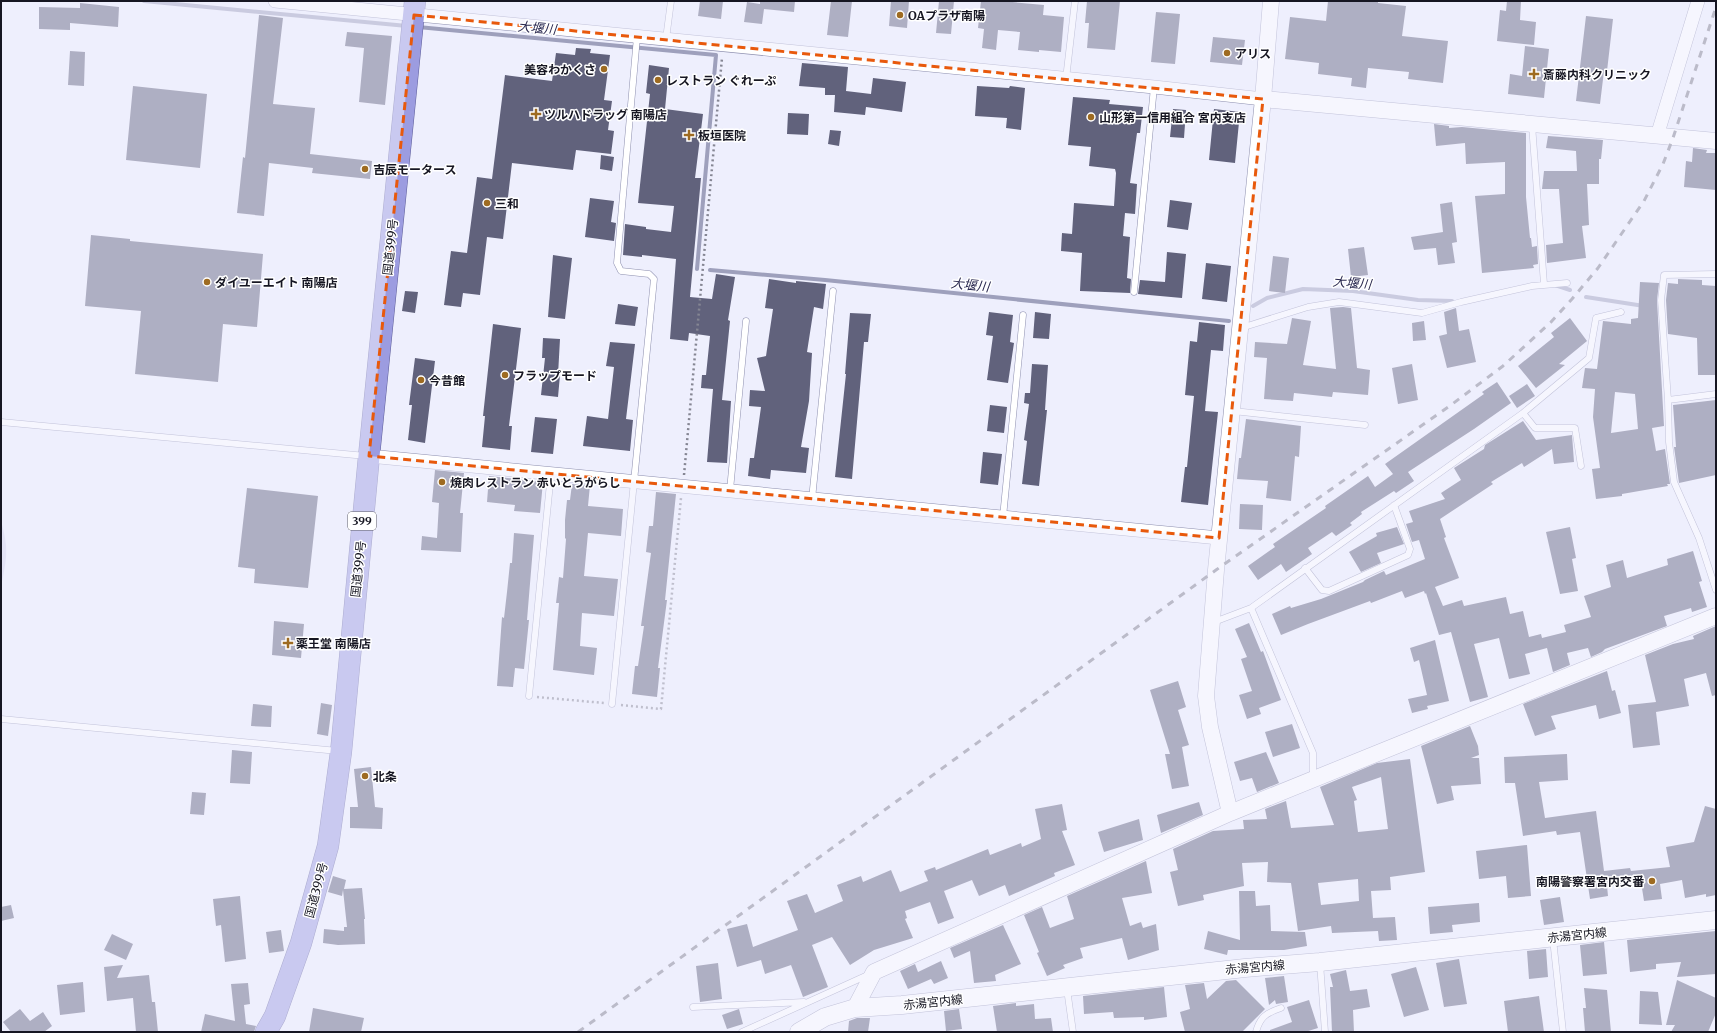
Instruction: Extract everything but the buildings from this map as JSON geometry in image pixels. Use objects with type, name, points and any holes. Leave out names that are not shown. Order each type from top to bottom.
[{"type":"highway","name":"国道399号","points":[[266,1032],[275,1016],[301,943],[328,846],[341,752],[369,456],[415,8]]},
{"type":"main road","name":"赤湯宮内線","points":[[799,1032],[825,1016],[855,1008],[902,1005],[1716,920]]},
{"type":"street","points":[[275,1],[415,8],[637,37],[1263,99],[1716,141]]},
{"type":"street","points":[[1230,813],[1210,727],[1206,696],[1219,538],[1263,99],[1271,1]]},
{"type":"street","points":[[1656,136],[1698,1]]},
{"type":"street","points":[[369,456],[1219,538]]},
{"type":"street","points":[[855,1008],[874,972],[1230,813],[1716,616]]},
{"type":"lane","points":[[666,39],[671,1]]},
{"type":"lane","points":[[1066,79],[1074,1]]},
{"type":"lane","points":[[612,704],[654,279],[649,274],[621,271],[616,263],[637,37]]},
{"type":"lane","points":[[1134,292],[1154,87]]},
{"type":"lane","points":[[1532,123],[1544,284]]},
{"type":"lane","points":[[1716,274],[1664,275],[1661,300],[1668,400],[1669,442],[1674,482],[1699,538],[1716,590]]},
{"type":"lane","points":[[1239,328],[1308,307],[1339,302],[1422,313],[1460,302],[1544,284],[1567,283]]},
{"type":"lane","points":[[812,499],[832,291]]},
{"type":"lane","points":[[1211,624],[1251,608],[1523,413],[1589,358],[1596,318],[1621,312]]},
{"type":"lane","points":[[1002,517],[1022,315]]},
{"type":"lane","points":[[730,490],[746,321]]},
{"type":"lane","points":[[1668,400],[1716,394]]},
{"type":"lane","points":[[1231,411],[1365,426]]},
{"type":"lane","points":[[1523,413],[1535,428],[1575,428],[1581,466]]},
{"type":"lane","points":[[1,422],[369,456]]},
{"type":"lane","points":[[529,696],[551,473]]},
{"type":"lane","points":[[1305,568],[1322,590],[1329,591],[1408,554],[1410,549],[1394,505]]},
{"type":"lane","points":[[1251,608],[1313,753],[1313,779]]},
{"type":"lane","points":[[1,719],[341,752]]},
{"type":"lane","points":[[1553,937],[1564,1032]]},
{"type":"lane","points":[[1320,962],[1325,1032]]},
{"type":"lane","points":[[742,1032],[874,972]]},
{"type":"lane","points":[[1066,988],[1073,1032]]},
{"type":"lane","points":[[694,1007],[808,1002]]},
{"type":"lane","points":[[1256,1032],[1258,1022],[1269,1012],[1281,1008]]},
{"type":"path","points":[[529,696],[661,709],[723,45]]},
{"type":"highlighted area","points":[[414,15],[1263,99],[1219,538],[369,456]]},
{"type":"shaded area","points":[[1,521],[5,539],[6,554],[1,587]]},
{"type":"waterway","name":"大堰川","points":[[144,1],[407,26]]},
{"type":"waterway","name":"大堰川","points":[[418,27],[716,55],[697,269]]},
{"type":"waterway","name":"大堰川","points":[[710,270],[825,280],[1229,321]]},
{"type":"waterway","name":"大堰川","points":[[1555,285],[1570,290]]},
{"type":"waterway","name":"大堰川","points":[[1253,306],[1267,298],[1303,289],[1353,291],[1418,300],[1452,301]]},
{"type":"waterway","name":"大堰川","points":[[1586,297],[1644,306]]},
{"type":"railway","points":[[578,1032],[1216,570],[1451,405],[1503,366],[1551,322],[1572,299],[1598,268],[1644,201],[1663,164],[1673,138],[1716,7]]},
{"type":"place","name":"OAプラザ南陽","points":[[900,15]]},
{"type":"place","name":"アリス","points":[[1227,53]]},
{"type":"place","name":"美容わかくさ","points":[[604,69]]},
{"type":"place","name":"斎藤内科クリニック","points":[[1534,74]]},
{"type":"place","name":"レストラン ぐれーぷ","points":[[658,80]]},
{"type":"place","name":"ツルハドラッグ 南陽店","points":[[536,114]]},
{"type":"place","name":"山形第一信用組合 宮内支店","points":[[1091,117]]},
{"type":"place","name":"板垣医院","points":[[689,135]]},
{"type":"place","name":"吉辰モータース","points":[[365,169]]},
{"type":"place","name":"三和","points":[[487,203]]},
{"type":"place","name":"ダイユーエイト 南陽店","points":[[207,282]]},
{"type":"place","name":"フラップモード","points":[[505,375]]},
{"type":"place","name":"今昔館","points":[[421,380]]},
{"type":"place","name":"焼肉レストラン 赤いとうがらし","points":[[442,482]]},
{"type":"place","name":"薬王堂 南陽店","points":[[288,643]]},
{"type":"place","name":"北条","points":[[365,776]]},
{"type":"place","name":"南陽警察署宮内交番","points":[[1652,881]]}]
